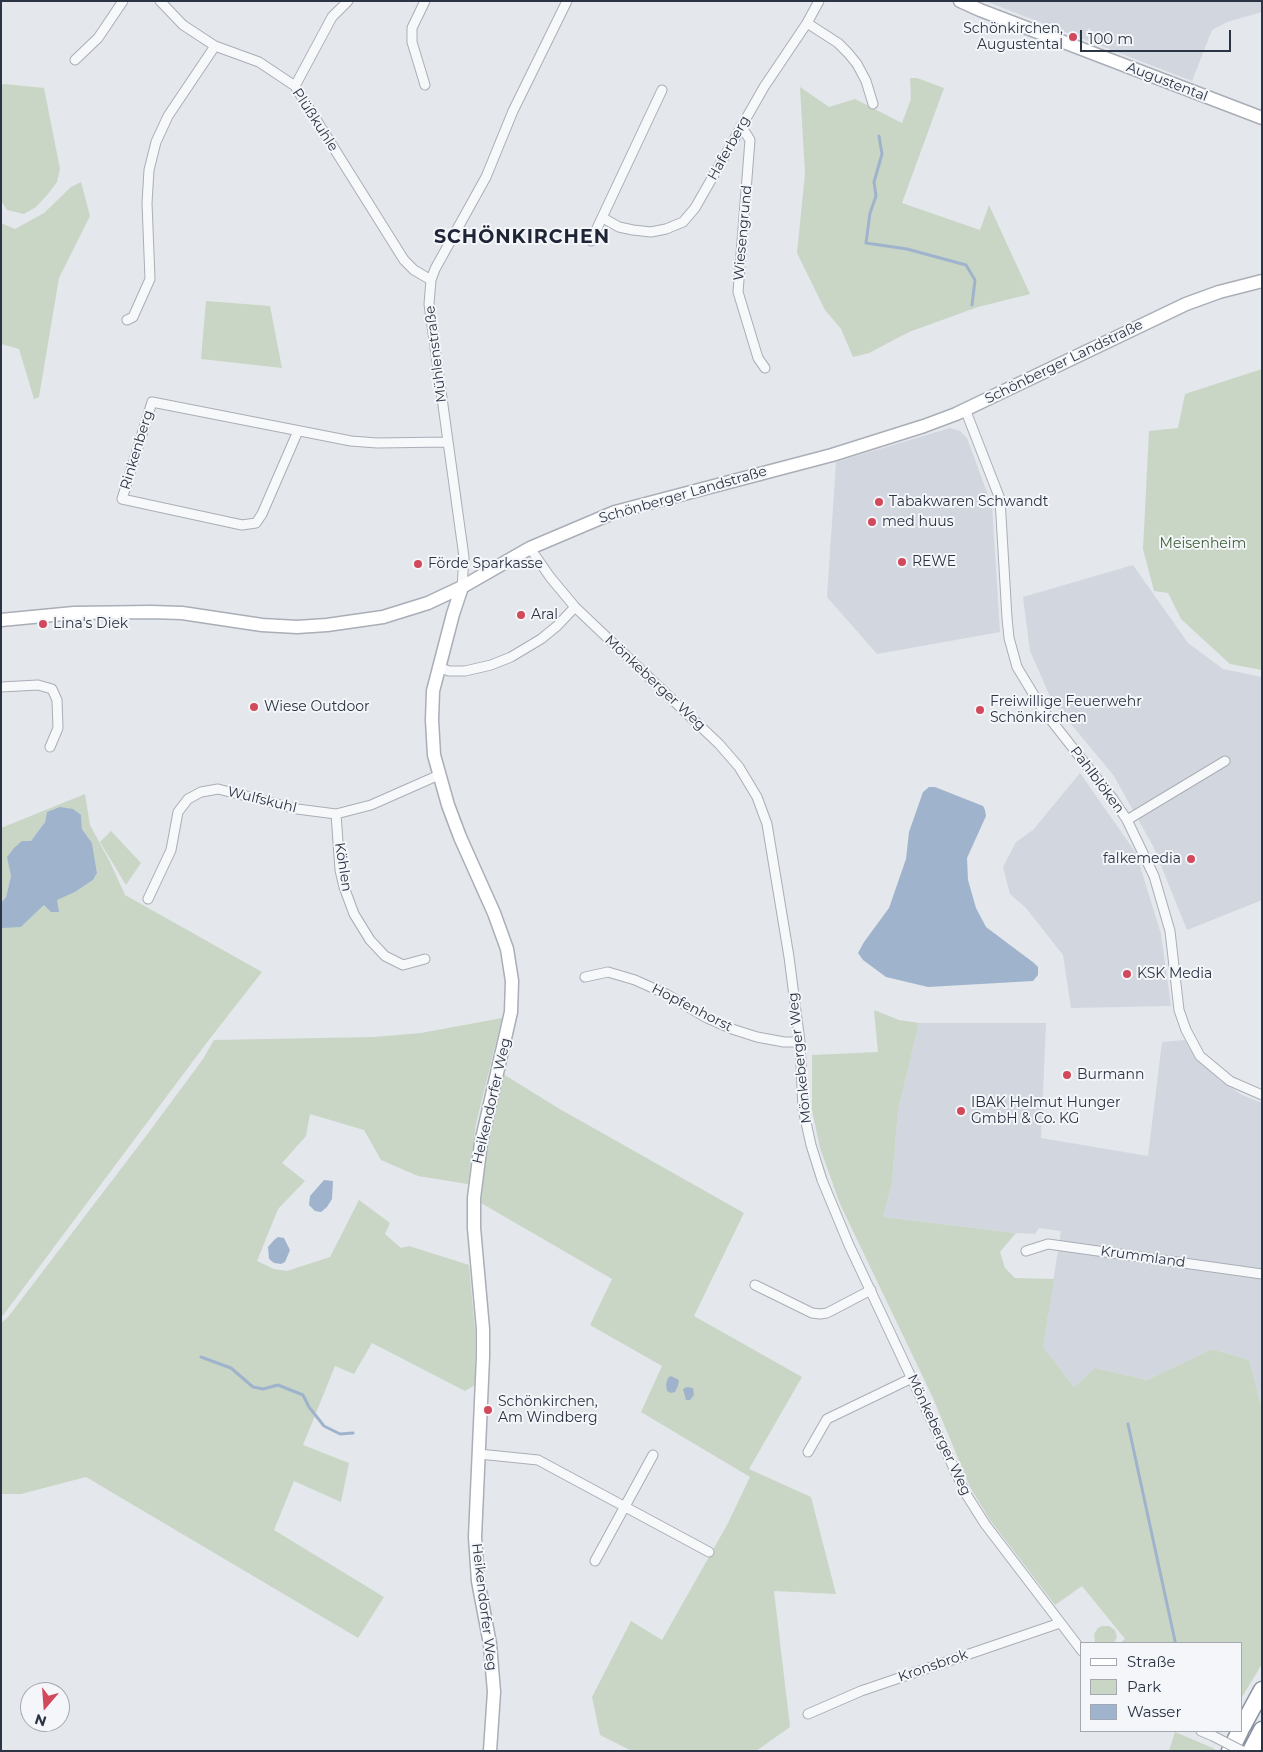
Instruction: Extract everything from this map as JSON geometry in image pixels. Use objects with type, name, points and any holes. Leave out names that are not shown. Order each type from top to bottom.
[{"type":"highway","points":[[1243,1725],[1262,1690]]},
{"type":"highway","points":[[1251,1751],[1262,1730]]},
{"type":"highway","points":[[1230,1751],[1240,1732]]},
{"type":"street","points":[[75,60],[98,38],[123,1]]},
{"type":"street","name":"Plüßkuhle","points":[[160,1],[183,25],[215,46],[259,62],[296,86],[404,260],[414,270],[431,280]]},
{"type":"street","points":[[296,86],[332,17],[348,1]]},
{"type":"street","points":[[425,1],[412,28],[412,42],[425,85]]},
{"type":"street","name":"Mühlenstraße","points":[[462,587],[464,557],[429,304],[431,280],[435,269],[486,177],[513,111],[567,1]]},
{"type":"street","name":"Haferberg","points":[[603,218],[619,227],[651,232],[666,230],[683,222],[695,208],[764,87],[807,23],[819,1]]},
{"type":"street","name":"Augustental","points":[[960,1],[993,16],[1262,118]]},
{"type":"street","points":[[807,23],[838,43],[848,53],[857,64],[866,81],[874,104]]},
{"type":"street","points":[[127,320],[133,317],[150,279],[147,203],[149,170],[156,142],[168,116],[215,46]]},
{"type":"street","points":[[591,241],[662,90]]},
{"type":"street","name":"Wiesengrund","points":[[741,126],[750,140],[738,292],[758,358],[764,368]]},
{"type":"street","name":"Schönberger Landstraße","points":[[1,620],[74,613],[151,612],[182,614],[262,625],[297,626],[327,625],[383,617],[428,603],[462,587],[530,548],[615,512],[788,467],[902,434],[965,409],[1186,304],[1219,292],[1262,281]]},
{"type":"street","name":"Rinkenberg","points":[[298,431],[262,514],[256,523],[242,525],[122,499],[152,402],[351,441],[377,443],[447,442]]},
{"type":"street","name":"Pahlblöken","points":[[965,409],[1000,498],[1009,638],[1017,667],[1043,710],[1113,799],[1127,820],[1154,876],[1170,931],[1177,999],[1186,1030],[1200,1056],[1230,1081],[1262,1095]]},
{"type":"street","name":"Mönkeberger Weg","points":[[530,548],[550,577],[575,607],[719,744],[749,781],[767,824],[789,957],[800,1042],[803,1109],[822,1180],[841,1226],[966,1494],[985,1524],[1080,1648]]},
{"type":"street","name":"Heikendorfer Weg","points":[[462,587],[452,614],[433,691],[434,755],[460,837],[494,913],[507,949],[512,980],[511,1012],[480,1143],[475,1189],[474,1228],[483,1329],[483,1373],[475,1537],[478,1581],[490,1644],[494,1692],[490,1751]]},
{"type":"street","points":[[438,667],[449,671],[465,671],[491,665],[511,657],[541,639],[575,607]]},
{"type":"street","points":[[1,687],[38,685],[52,689],[56,700],[58,728],[50,747]]},
{"type":"street","points":[[1127,820],[1225,761]]},
{"type":"street","name":"Wulfskuhl","points":[[148,899],[170,850],[178,812],[188,799],[202,792],[218,789],[297,809],[336,814],[371,805],[439,775]]},
{"type":"street","name":"Köhlen","points":[[336,814],[340,870],[354,914],[370,940],[385,956],[403,965],[425,959]]},
{"type":"street","name":"Hopfenhorst","points":[[585,977],[608,972],[635,980],[732,1029],[757,1037],[784,1042],[800,1042]]},
{"type":"street","name":"Krummland","points":[[1026,1251],[1048,1244],[1262,1274]]},
{"type":"street","points":[[755,1285],[812,1313],[820,1314],[827,1313],[871,1290]]},
{"type":"street","points":[[808,1452],[827,1419],[912,1378]]},
{"type":"street","points":[[479,1454],[538,1460],[709,1552]]},
{"type":"street","points":[[595,1561],[653,1455]]},
{"type":"street","name":"Kronsbrok","points":[[808,1714],[861,1690],[1060,1623]]},
{"type":"street","points":[[1203,1732],[1242,1751]]},
{"type":"shaded area","points":[[985,1],[1262,1],[1262,12],[1227,22],[1212,30],[1192,81]]},
{"type":"shaded area","points":[[950,428],[960,431],[967,438],[992,506],[1000,632],[877,654],[827,597],[836,462]]},
{"type":"shaded area","points":[[1133,565],[1188,643],[1223,669],[1262,677],[1262,900],[1187,930],[1154,848],[1114,776],[1052,701],[1030,651],[1023,597]]},
{"type":"shaded area","points":[[1080,773],[1136,853],[1161,934],[1171,1006],[1071,1008],[1063,955],[1026,908],[1010,894],[1003,867],[1016,842],[1033,830]]},
{"type":"shaded area","points":[[919,1023],[1046,1023],[1041,1138],[1148,1156],[1162,1042],[1185,1040],[1194,1056],[1221,1081],[1242,1095],[1262,1103],[1262,1408],[1249,1360],[1212,1349],[1147,1380],[1095,1368],[1074,1387],[1043,1347],[1061,1231],[1039,1228],[1035,1234],[1016,1233],[883,1217],[892,1183],[898,1111]]},
{"type":"green space","points":[[910,78],[917,78],[944,88],[902,203],[980,230],[989,205],[1030,294],[978,307],[909,332],[869,353],[853,357],[841,329],[825,310],[797,253],[805,174],[800,87],[829,107],[855,99],[902,123],[911,99]]},
{"type":"green space","points":[[1,85],[44,88],[60,169],[57,182],[48,194],[36,207],[24,214],[7,210],[1,201]]},
{"type":"green space","points":[[81,182],[90,216],[59,278],[39,397],[34,399],[19,349],[1,344],[1,223],[15,229],[44,213],[71,187]]},
{"type":"green space","points":[[206,301],[270,306],[282,368],[201,359]]},
{"type":"green space","name":"Meisenheim","points":[[1262,369],[1262,670],[1230,664],[1181,619],[1168,593],[1154,591],[1143,549],[1149,431],[1178,428],[1185,394]]},
{"type":"green space","points":[[85,794],[90,825],[125,895],[262,972],[208,1041],[1,1318],[1,927],[21,927],[44,905],[75,892],[93,880],[97,873],[92,843],[82,829],[81,815],[47,812],[45,822],[31,841],[8,857],[11,876],[6,897],[1,903],[1,828]]},
{"type":"green space","points":[[111,831],[141,863],[126,885],[100,842]]},
{"type":"green space","points":[[874,1010],[899,1020],[919,1023],[898,1111],[892,1183],[883,1217],[1016,1233],[1000,1252],[1005,1268],[1015,1278],[1054,1279],[1043,1347],[1074,1387],[1095,1368],[1147,1380],[1212,1349],[1249,1360],[1262,1408],[1262,1664],[1243,1695],[1243,1642],[1121,1642],[1125,1639],[1082,1586],[1055,1605],[990,1520],[970,1487],[933,1398],[840,1204],[820,1148],[812,1110],[812,1055],[878,1052]]},
{"type":"green space","points":[[502,1018],[476,1124],[468,1184],[418,1176],[381,1160],[364,1130],[310,1114],[306,1136],[282,1163],[305,1181],[278,1209],[257,1261],[274,1269],[287,1271],[330,1257],[359,1200],[390,1223],[385,1234],[401,1248],[409,1246],[469,1265],[475,1330],[475,1385],[465,1391],[372,1343],[354,1374],[335,1366],[303,1445],[349,1463],[341,1502],[294,1481],[274,1530],[384,1597],[358,1638],[86,1477],[21,1494],[1,1494],[1,1323],[8,1317],[146,1136],[203,1059],[214,1040],[374,1037],[421,1033]]},
{"type":"green space","points":[[503,1074],[558,1108],[744,1213],[694,1316],[802,1377],[749,1469],[811,1497],[836,1594],[774,1591],[790,1727],[756,1751],[632,1751],[600,1735],[592,1697],[631,1621],[662,1640],[727,1525],[750,1477],[641,1412],[662,1366],[590,1325],[612,1279],[481,1203],[484,1170]]},
{"type":"green space","points":[[1109,1626],[1115,1630],[1117,1637],[1114,1642],[1095,1642],[1094,1634],[1098,1628]]},
{"type":"green space","points":[[1175,1732],[1215,1749],[1215,1751],[1169,1751]]},
{"type":"water","points":[[929,787],[935,787],[983,806],[986,816],[967,858],[968,880],[976,908],[986,927],[1038,967],[1038,975],[1033,981],[928,987],[886,977],[863,960],[858,953],[889,908],[906,859],[909,832],[923,792]]},
{"type":"water","points":[[60,807],[73,809],[81,815],[82,829],[92,843],[97,873],[93,880],[75,892],[57,900],[59,912],[51,912],[44,905],[21,927],[2,928],[1,903],[6,897],[11,876],[7,857],[22,841],[31,841],[45,822],[47,812]]},
{"type":"water","points":[[324,1180],[333,1181],[332,1199],[321,1212],[315,1211],[309,1205],[310,1196]]},
{"type":"water","points":[[278,1237],[284,1238],[290,1250],[285,1262],[281,1264],[274,1263],[269,1259],[268,1247]]},
{"type":"water","points":[[671,1376],[679,1380],[675,1392],[671,1393],[667,1391],[666,1384]]},
{"type":"water","points":[[687,1387],[693,1388],[694,1395],[690,1400],[686,1400],[683,1389]]},
{"type":"waterway","points":[[879,136],[882,154],[874,182],[876,196],[870,213],[866,243],[907,249],[966,265],[975,280],[972,305]]},
{"type":"waterway","points":[[201,1357],[231,1368],[253,1387],[263,1389],[278,1385],[303,1395],[309,1407],[324,1426],[340,1434],[353,1433]]},
{"type":"waterway","points":[[1128,1424],[1175,1641]]},
{"type":"place","name":"Schönkirchen, Augustental","points":[[1073,37]]},
{"type":"place","name":"Tabakwaren Schwandt","points":[[879,502]]},
{"type":"place","name":"med huus","points":[[872,522]]},
{"type":"place","name":"REWE","points":[[902,562]]},
{"type":"place","name":"Förde Sparkasse","points":[[418,564]]},
{"type":"place","name":"Aral","points":[[521,615]]},
{"type":"place","name":"Lina's Diek","points":[[43,624]]},
{"type":"place","name":"Wiese Outdoor","points":[[254,707]]},
{"type":"place","name":"Freiwillige Feuerwehr Schönkirchen","points":[[980,710]]},
{"type":"place","name":"falkemedia","points":[[1191,859]]},
{"type":"place","name":"KSK Media","points":[[1127,974]]},
{"type":"place","name":"Burmann","points":[[1067,1075]]},
{"type":"place","name":"IBAK Helmut Hunger GmbH & Co. KG","points":[[961,1111]]},
{"type":"place","name":"Schönkirchen, Am Windberg","points":[[488,1410]]},
{"type":"district","name":"SCHÖNKIRCHEN","points":[[522,237]]}]
